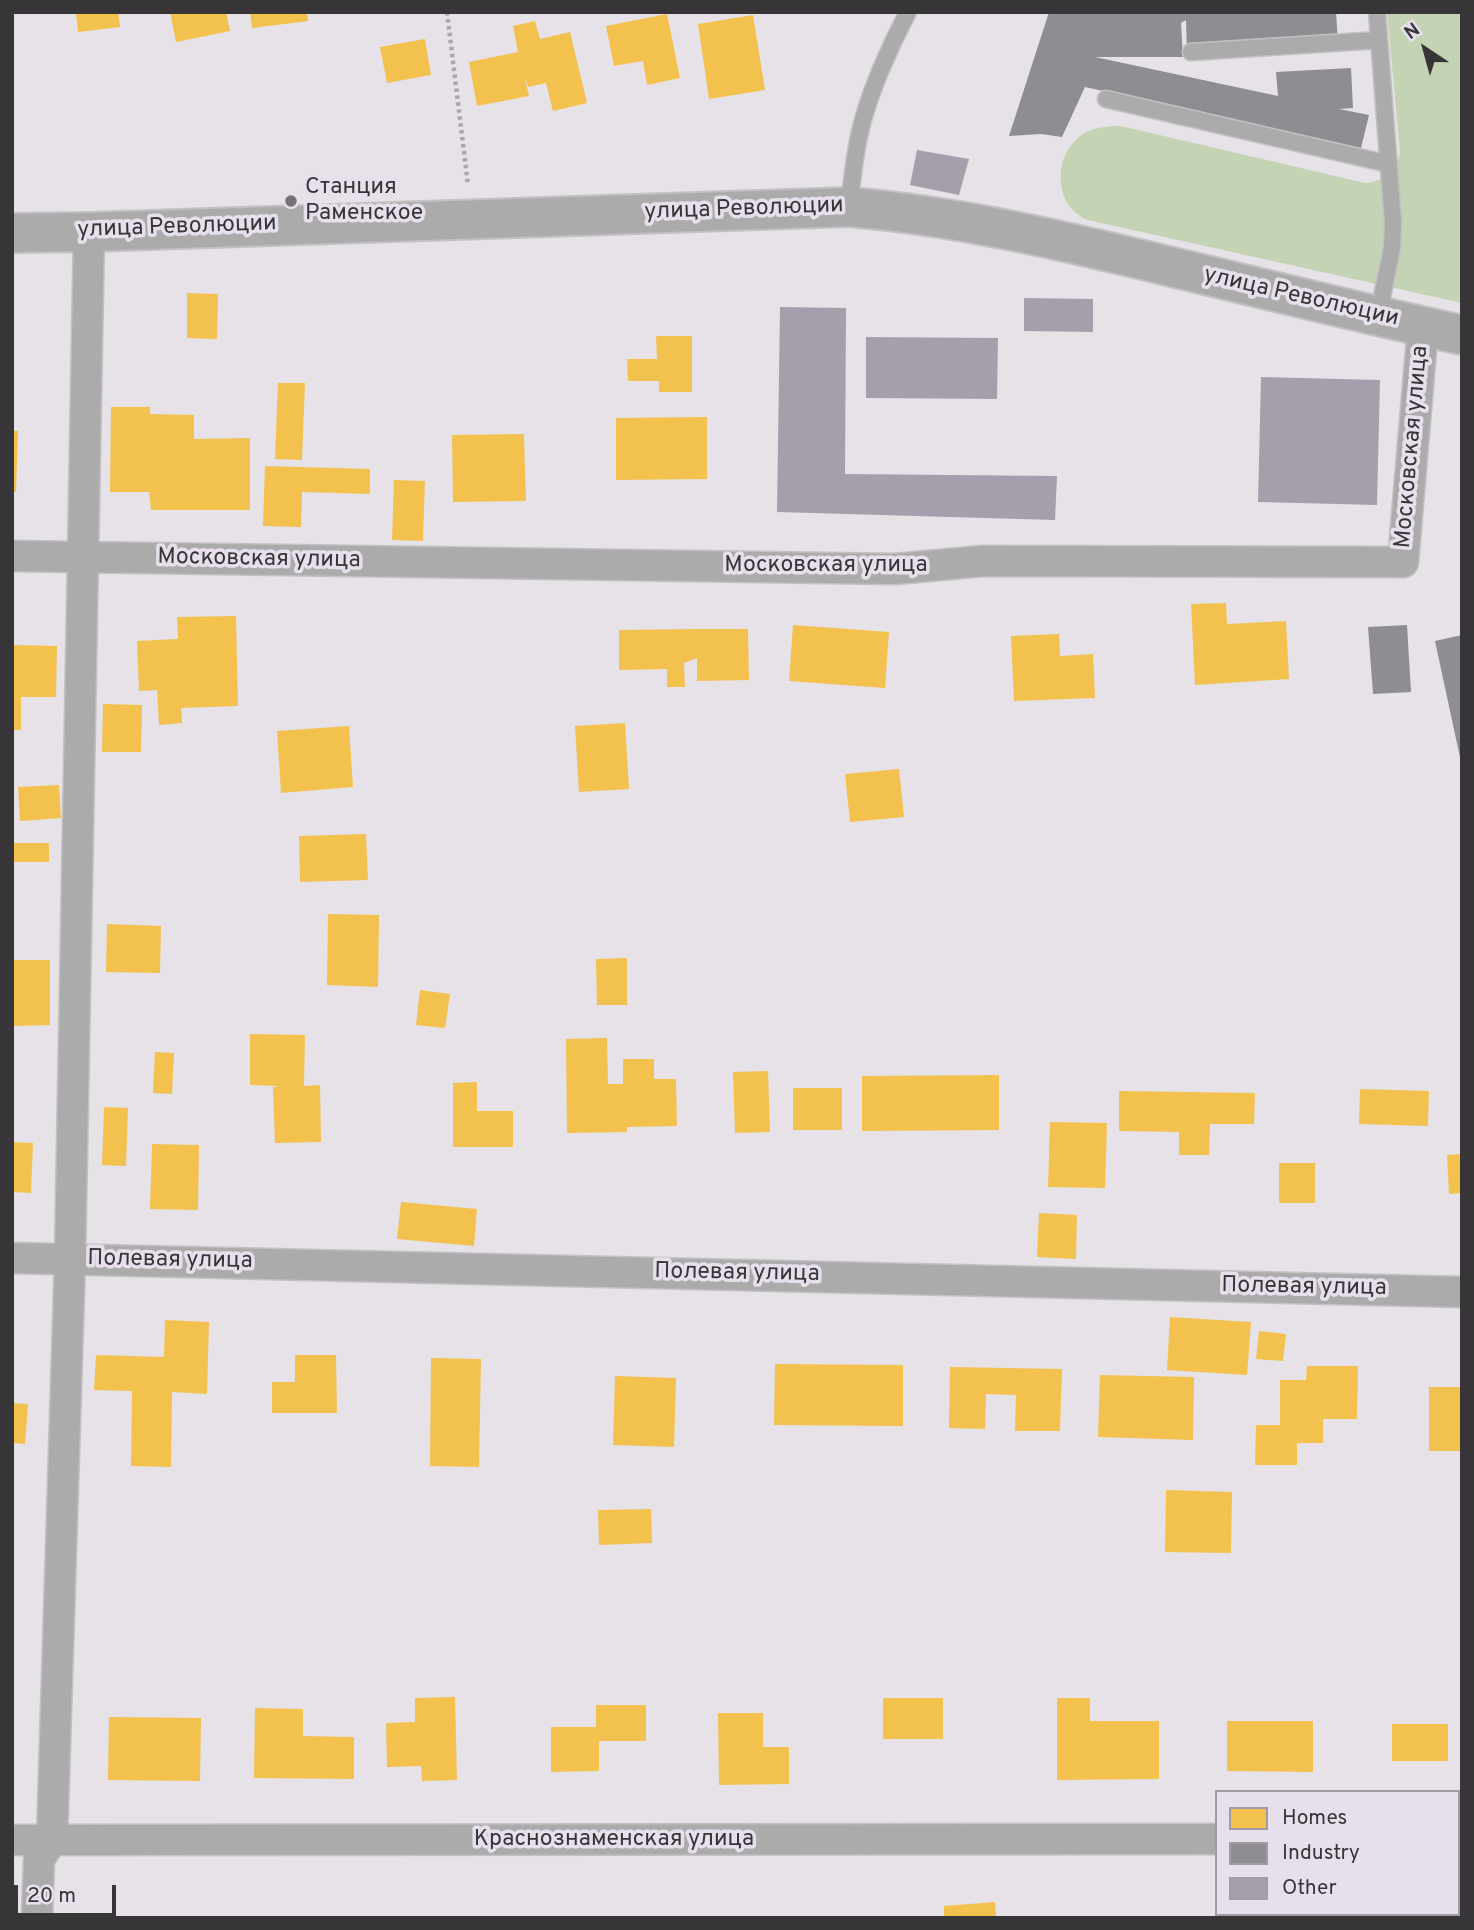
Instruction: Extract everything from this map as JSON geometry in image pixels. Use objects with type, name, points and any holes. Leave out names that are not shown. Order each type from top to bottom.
[{"type":"street","name":"улица Революции","points":[[12,233],[849,207],[901,211],[973,223],[1115,253],[1462,335]]},
{"type":"street","points":[[37,1918],[39,1859],[52,1840],[70,1258],[89,232]]},
{"type":"street","name":"Московская улица","points":[[12,556],[895,569],[983,561],[1403,562],[1423,327]]},
{"type":"street","name":"Полевая улица","points":[[12,1258],[1462,1292]]},
{"type":"street","name":"Краснознаменская улица","points":[[12,1840],[1215,1839]]},
{"type":"lane","points":[[849,207],[864,117],[908,12]]},
{"type":"lane","points":[[1377,12],[1393,235],[1378,317]]},
{"type":"lane","points":[[1191,52],[1379,40]]},
{"type":"lane","points":[[1106,99],[1389,164]]},
{"type":"path","points":[[447,12],[468,188]]},
{"type":"green space","points":[[1387,12],[1462,12],[1462,303],[1088,220],[1068,204],[1061,180],[1066,154],[1083,134],[1096,128],[1111,126],[1121,126],[1365,183],[1384,177],[1393,169],[1400,152]]},
{"type":"green space","points":[[1462,1809],[1462,1918],[1381,1918],[1460,1916]]},
{"type":"building: Homes","points":[[76,12],[118,12],[120,27],[78,32]]},
{"type":"building: Homes","points":[[170,12],[226,12],[230,31],[176,42]]},
{"type":"building: Homes","points":[[250,12],[307,12],[308,21],[252,28]]},
{"type":"building: Homes","points":[[667,14],[680,78],[647,85],[643,61],[614,66],[606,26]]},
{"type":"building: Homes","points":[[753,15],[765,90],[709,99],[698,24]]},
{"type":"building: Homes","points":[[535,21],[540,39],[570,32],[587,103],[553,111],[546,83],[528,87],[524,75],[529,96],[477,106],[469,62],[518,52],[513,26]]},
{"type":"building: Homes","points":[[425,39],[431,75],[387,83],[380,47]]},
{"type":"building: Homes","points":[[187,293],[218,294],[217,339],[187,338]]},
{"type":"building: Homes","points":[[656,336],[692,336],[692,392],[659,392],[659,381],[628,381],[627,359],[657,359]]},
{"type":"building: Homes","points":[[278,383],[305,383],[302,460],[275,459]]},
{"type":"building: Homes","points":[[111,407],[150,407],[150,414],[194,415],[194,439],[250,438],[250,510],[151,510],[149,492],[110,492]]},
{"type":"building: Homes","points":[[707,417],[707,479],[616,480],[616,418]]},
{"type":"building: Homes","points":[[12,431],[18,431],[16,492],[12,492]]},
{"type":"building: Homes","points":[[524,434],[526,501],[453,502],[452,435]]},
{"type":"building: Homes","points":[[265,466],[370,469],[370,494],[302,492],[301,527],[263,526]]},
{"type":"building: Homes","points":[[394,480],[425,481],[423,541],[392,540]]},
{"type":"building: Homes","points":[[1226,603],[1227,624],[1286,621],[1289,679],[1195,685],[1191,604]]},
{"type":"building: Homes","points":[[236,616],[238,706],[181,708],[182,723],[159,725],[157,690],[139,691],[137,641],[178,639],[177,617]]},
{"type":"building: Homes","points":[[793,625],[889,632],[885,688],[789,681]]},
{"type":"building: Homes","points":[[748,629],[749,680],[697,681],[697,658],[684,663],[685,687],[667,687],[667,669],[619,670],[619,630]]},
{"type":"building: Homes","points":[[1059,634],[1060,656],[1093,654],[1095,698],[1014,701],[1011,636]]},
{"type":"building: Homes","points":[[12,645],[57,646],[56,697],[21,697],[21,730],[12,730]]},
{"type":"building: Homes","points":[[103,704],[142,705],[141,752],[102,752]]},
{"type":"building: Homes","points":[[625,723],[629,789],[579,792],[575,726]]},
{"type":"building: Homes","points":[[349,726],[353,787],[281,793],[277,731]]},
{"type":"building: Homes","points":[[899,769],[904,817],[850,822],[845,774]]},
{"type":"building: Homes","points":[[59,785],[61,818],[20,821],[18,787]]},
{"type":"building: Homes","points":[[366,834],[368,880],[300,882],[299,836]]},
{"type":"building: Homes","points":[[12,843],[49,843],[49,862],[12,862]]},
{"type":"building: Homes","points":[[328,914],[379,915],[378,987],[327,985]]},
{"type":"building: Homes","points":[[107,924],[161,926],[160,973],[106,972]]},
{"type":"building: Homes","points":[[627,958],[627,1005],[597,1005],[596,959]]},
{"type":"building: Homes","points":[[12,960],[50,960],[50,1025],[12,1026]]},
{"type":"building: Homes","points":[[420,990],[450,994],[445,1028],[416,1025]]},
{"type":"building: Homes","points":[[250,1034],[305,1035],[304,1086],[320,1085],[321,1142],[275,1143],[273,1087],[280,1086],[250,1085]]},
{"type":"building: Homes","points":[[607,1038],[608,1084],[623,1084],[623,1059],[654,1059],[654,1079],[676,1079],[677,1126],[627,1127],[627,1132],[567,1133],[566,1039]]},
{"type":"building: Homes","points":[[155,1052],[174,1053],[172,1094],[153,1093]]},
{"type":"building: Homes","points":[[768,1071],[770,1132],[735,1133],[733,1072]]},
{"type":"building: Homes","points":[[999,1075],[999,1130],[862,1131],[862,1076]]},
{"type":"building: Homes","points":[[477,1082],[477,1111],[513,1111],[513,1147],[453,1147],[453,1083]]},
{"type":"building: Homes","points":[[793,1088],[842,1088],[842,1130],[793,1130]]},
{"type":"building: Homes","points":[[1360,1089],[1429,1091],[1428,1126],[1359,1124]]},
{"type":"building: Homes","points":[[1119,1091],[1255,1093],[1254,1124],[1210,1124],[1209,1155],[1179,1155],[1179,1132],[1119,1131]]},
{"type":"building: Homes","points":[[104,1107],[128,1108],[126,1166],[102,1165]]},
{"type":"building: Homes","points":[[1050,1122],[1107,1123],[1105,1188],[1048,1187]]},
{"type":"building: Homes","points":[[12,1142],[33,1143],[31,1193],[12,1192]]},
{"type":"building: Homes","points":[[152,1144],[199,1145],[198,1210],[150,1209]]},
{"type":"building: Homes","points":[[1462,1154],[1462,1193],[1449,1194],[1447,1155]]},
{"type":"building: Homes","points":[[1279,1163],[1315,1163],[1315,1203],[1279,1203]]},
{"type":"building: Homes","points":[[401,1202],[477,1209],[474,1246],[397,1239]]},
{"type":"building: Homes","points":[[1039,1213],[1077,1215],[1076,1259],[1037,1257]]},
{"type":"building: Homes","points":[[1170,1317],[1251,1322],[1247,1375],[1167,1370]]},
{"type":"building: Homes","points":[[165,1320],[209,1322],[207,1394],[172,1392],[171,1467],[131,1466],[132,1391],[94,1390],[96,1355],[164,1357]]},
{"type":"building: Homes","points":[[1259,1331],[1286,1334],[1283,1361],[1256,1359]]},
{"type":"building: Homes","points":[[295,1355],[336,1355],[337,1413],[272,1413],[272,1382],[295,1382]]},
{"type":"building: Homes","points":[[431,1358],[481,1359],[479,1467],[430,1466]]},
{"type":"building: Homes","points":[[775,1364],[903,1365],[903,1426],[774,1425]]},
{"type":"building: Homes","points":[[1307,1366],[1358,1366],[1357,1419],[1323,1419],[1323,1443],[1297,1443],[1297,1465],[1255,1465],[1256,1425],[1280,1425],[1280,1380],[1306,1380]]},
{"type":"building: Homes","points":[[950,1367],[1062,1369],[1060,1431],[1015,1431],[1016,1395],[986,1394],[985,1429],[949,1428]]},
{"type":"building: Homes","points":[[1100,1375],[1194,1377],[1193,1440],[1098,1437]]},
{"type":"building: Homes","points":[[615,1376],[676,1378],[674,1447],[613,1445]]},
{"type":"building: Homes","points":[[1429,1387],[1462,1387],[1462,1451],[1429,1451]]},
{"type":"building: Homes","points":[[12,1403],[28,1404],[25,1444],[12,1443]]},
{"type":"building: Homes","points":[[1166,1490],[1232,1492],[1231,1553],[1165,1552]]},
{"type":"building: Homes","points":[[651,1509],[652,1543],[599,1545],[598,1510]]},
{"type":"building: Homes","points":[[455,1697],[457,1780],[422,1781],[421,1766],[387,1767],[386,1723],[415,1722],[415,1698]]},
{"type":"building: Homes","points":[[883,1698],[943,1698],[943,1739],[883,1739]]},
{"type":"building: Homes","points":[[1057,1698],[1090,1698],[1090,1721],[1159,1721],[1159,1779],[1057,1780]]},
{"type":"building: Homes","points":[[596,1705],[646,1705],[646,1741],[599,1741],[599,1771],[551,1772],[551,1727],[596,1727]]},
{"type":"building: Homes","points":[[255,1708],[303,1709],[303,1736],[354,1737],[354,1779],[254,1778]]},
{"type":"building: Homes","points":[[718,1713],[763,1713],[763,1747],[789,1747],[789,1784],[719,1785]]},
{"type":"building: Homes","points":[[109,1717],[201,1718],[200,1781],[108,1780]]},
{"type":"building: Homes","points":[[1227,1721],[1313,1721],[1313,1772],[1227,1771]]},
{"type":"building: Homes","points":[[1392,1724],[1448,1724],[1448,1761],[1392,1761]]},
{"type":"building: Homes","points":[[995,1902],[996,1918],[944,1918],[944,1906]]},
{"type":"building: Industry","points":[[1049,12],[1336,12],[1338,42],[1187,52],[1186,20],[1181,23],[1183,57],[1095,57],[1278,96],[1276,72],[1351,68],[1353,108],[1339,109],[1369,115],[1361,148],[1085,87],[1062,137],[1041,134],[1009,136]]},
{"type":"building: Industry","points":[[1407,625],[1411,692],[1373,694],[1368,627]]},
{"type":"building: Industry","points":[[1462,635],[1462,762],[1461,762],[1435,641]]},
{"type":"building: Other","points":[[917,150],[969,159],[959,195],[910,185]]},
{"type":"building: Other","points":[[1024,298],[1093,299],[1093,332],[1024,331]]},
{"type":"building: Other","points":[[780,307],[846,308],[845,474],[1057,476],[1055,520],[777,512]]},
{"type":"building: Other","points":[[866,337],[998,338],[997,399],[866,398]]},
{"type":"building: Other","points":[[1261,377],[1380,380],[1377,505],[1258,502]]},
{"type":"place","name":"Станция Раменское","points":[[291,201]]}]
